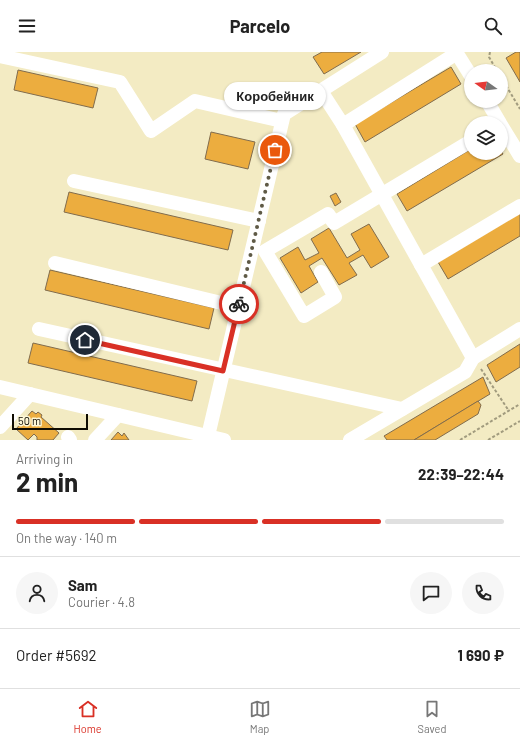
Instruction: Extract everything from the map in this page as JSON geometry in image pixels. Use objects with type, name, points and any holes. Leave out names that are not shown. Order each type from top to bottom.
[{"type":"street","points":[[206,438],[284,114],[382,52]]},
{"type":"street","points":[[343,125],[457,53],[464,64]]},
{"type":"street","points":[[0,56],[120,82],[151,130],[195,102],[282,121]]},
{"type":"street","points":[[321,91],[343,125],[473,358]]},
{"type":"street","points":[[508,136],[520,156]]},
{"type":"street","points":[[321,272],[335,296],[304,316],[265,251],[328,214],[334,223],[464,145]]},
{"type":"street","points":[[74,181],[259,221]]},
{"type":"street","points":[[422,265],[520,206]]},
{"type":"street","points":[[55,263],[238,307]]},
{"type":"street","points":[[39,329],[402,410]]},
{"type":"street","points":[[350,440],[465,372],[473,358],[520,329]]},
{"type":"street","points":[[0,387],[206,438],[224,440]]},
{"type":"street","points":[[0,427],[30,394]]},
{"type":"street","points":[[96,440],[118,415]]},
{"type":"path","points":[[490,52],[489,57],[493,64]]},
{"type":"path","points":[[508,89],[520,109]]},
{"type":"path","points":[[473,358],[509,411]]},
{"type":"path","points":[[460,440],[520,404]]},
{"type":"path","points":[[488,440],[520,421]]},
{"type":"building","points":[[322,52],[361,52],[324,74],[313,57]]},
{"type":"building","points":[[516,52],[520,52],[520,82],[506,58]]},
{"type":"building","points":[[451,67],[461,84],[365,142],[355,124]]},
{"type":"building","points":[[18,70],[98,88],[93,108],[14,90]]},
{"type":"building","points":[[211,132],[255,142],[248,169],[205,159]]},
{"type":"building","points":[[464,153],[464,160],[493,160],[407,211],[397,194]]},
{"type":"building","points":[[69,192],[233,230],[228,250],[64,212]]},
{"type":"building","points":[[336,193],[341,202],[335,206],[330,196]]},
{"type":"building","points":[[520,213],[520,236],[448,279],[438,262]]},
{"type":"building","points":[[369,224],[389,257],[371,268],[363,255],[349,263],[357,275],[339,285],[322,258],[309,266],[318,282],[301,293],[280,258],[298,247],[305,260],[319,253],[311,239],[329,228],[347,258],[360,250],[351,234]]},
{"type":"building","points":[[50,270],[214,308],[209,329],[45,290]]},
{"type":"building","points":[[33,343],[197,381],[192,401],[28,363]]},
{"type":"building","points":[[520,344],[520,367],[496,382],[487,365]]},
{"type":"building","points":[[483,377],[490,394],[414,440],[387,440],[384,436]]},
{"type":"building","points":[[478,401],[481,405],[478,414],[435,440],[414,440]]},
{"type":"building","points":[[32,411],[36,414],[38,412],[42,415],[41,417],[59,433],[53,440],[37,440],[37,437],[34,434],[28,440],[16,429]]},
{"type":"building","points":[[118,432],[122,436],[124,433],[129,440],[111,440]]},
{"type":"way so far","points":[[239,304],[275,150]]},
{"type":"place","name":"Коробейник","points":[[275,150]]},
{"type":"route","points":[[85,340],[223,371],[239,304]]}]
